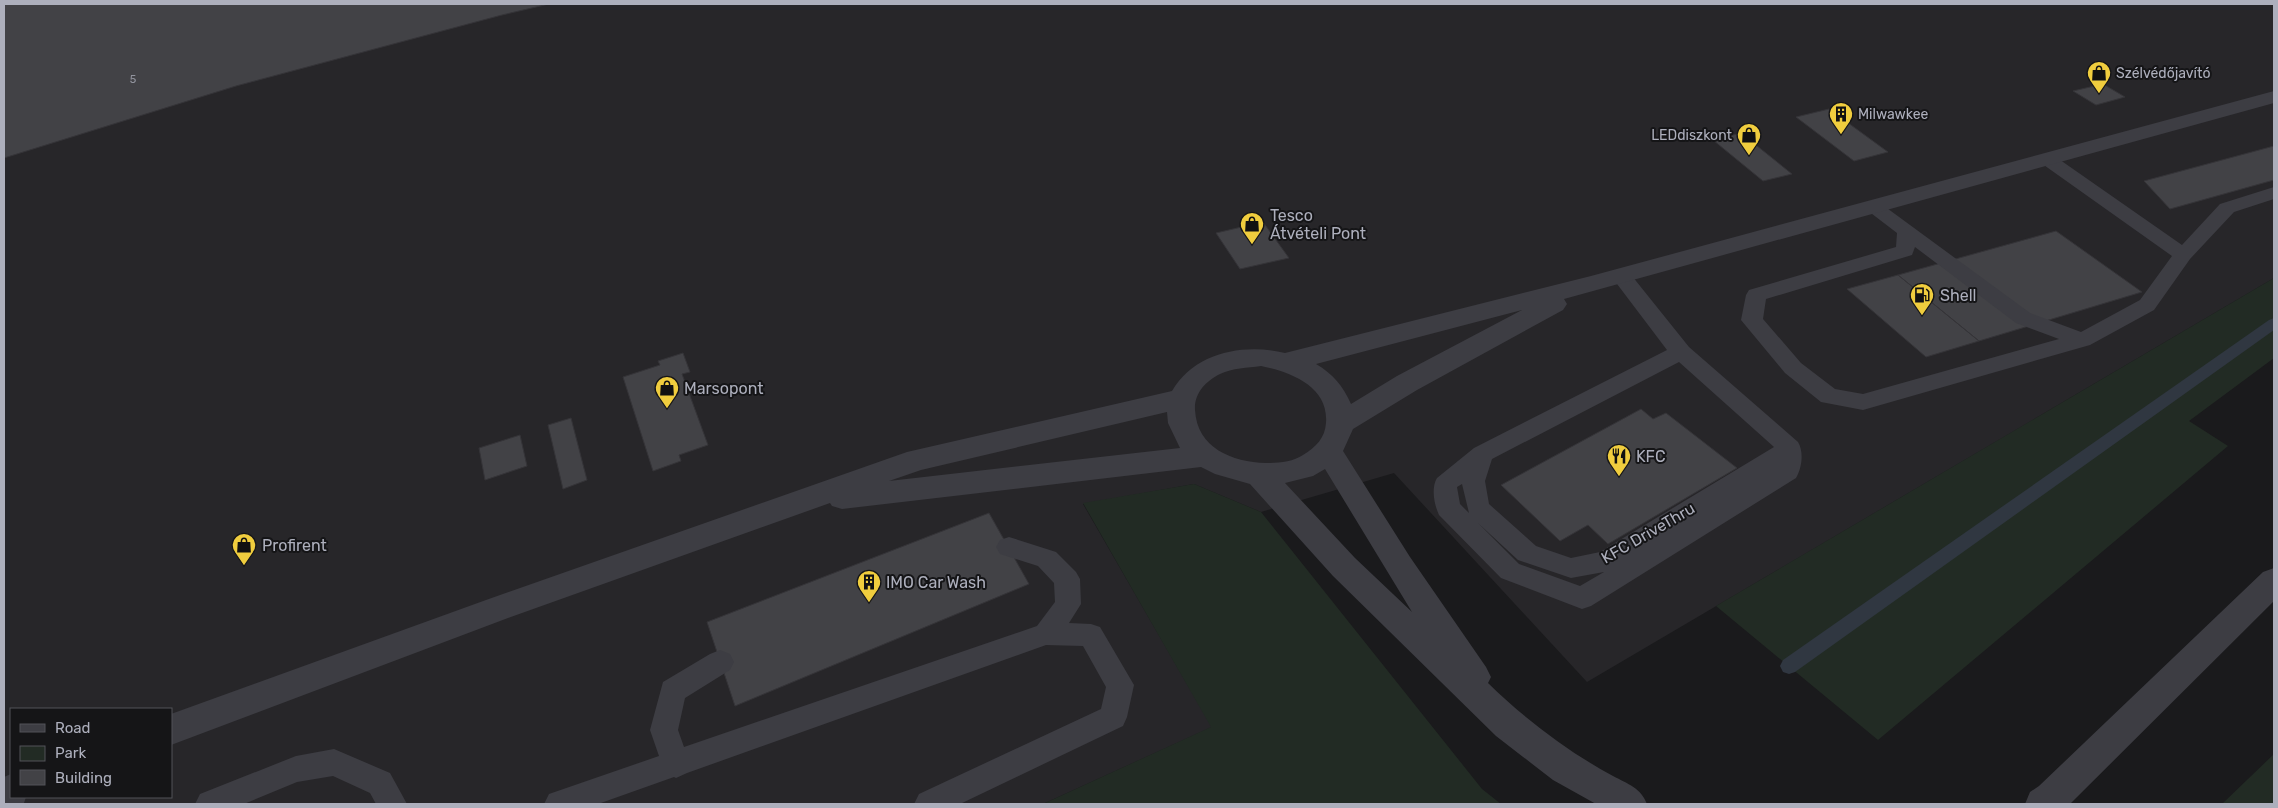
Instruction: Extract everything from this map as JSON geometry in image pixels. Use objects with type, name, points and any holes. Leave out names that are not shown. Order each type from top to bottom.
[{"type":"street","points":[[1286,362],[1592,284],[2274,97]]},
{"type":"street","points":[[1342,422],[1407,383],[1592,284]]},
{"type":"street","points":[[1261,358],[1286,362],[1308,371],[1326,385],[1338,402],[1342,422],[1338,437],[1330,451],[1311,464],[1286,473],[1259,474],[1229,468],[1205,456],[1193,445],[1185,432],[1180,416],[1181,399],[1190,385],[1202,373],[1236,359],[1261,358]]},
{"type":"street","points":[[172,730],[488,612],[917,460],[1181,399]]},
{"type":"street","points":[[1330,451],[1359,503],[1418,596],[1508,725]]},
{"type":"street","points":[[791,504],[1205,456]]},
{"type":"street","points":[[1259,474],[1344,567],[1508,725],[1565,768],[1629,804]]},
{"type":"street","points":[[2043,804],[2052,798],[2274,581]]},
{"type":"lane","points":[[2047,159],[2183,254]]},
{"type":"lane","points":[[1907,231],[1906,251],[1756,295],[1752,320],[1793,368],[1830,396],[1863,402],[2082,340],[2147,305],[2183,254],[2227,208],[2274,194]]},
{"type":"lane","points":[[1874,207],[2023,318],[2082,340]]},
{"type":"lane","points":[[1621,276],[1681,352],[1790,448],[1788,472],[1582,598],[1510,571],[1448,508],[1445,484],[1482,454],[1681,352]]},
{"type":"lane","name":"KFC DriveThru","points":[[1482,454],[1473,481],[1478,508],[1527,553],[1571,568],[1606,561],[1790,448]]},
{"type":"lane","points":[[1008,547],[1047,558],[1067,580],[1068,604],[1046,634]]},
{"type":"lane","points":[[559,804],[676,765],[1046,634],[1091,635],[1105,662],[1120,684],[1112,717],[930,804]]},
{"type":"lane","points":[[676,765],[664,730],[673,692],[720,662]]},
{"type":"lane","points":[[210,804],[296,769],[334,762],[380,783],[392,804]]},
{"type":"shaded area","points":[[4,4],[2274,4],[2274,278],[1587,682],[1394,473],[1261,512],[1194,484],[1083,504],[1212,727],[1043,804],[4,804]]},
{"type":"green space","points":[[2274,278],[2274,358],[2189,421],[2228,446],[1878,740],[1716,606]]},
{"type":"green space","points":[[1194,484],[1261,512],[1482,789],[1501,804],[1043,804],[1211,727],[1083,503]]},
{"type":"green space","points":[[2274,754],[2274,804],[2222,804]]},
{"type":"building","points":[[4,4],[549,4],[236,86],[4,158]]},
{"type":"building","name":"Szélvédőjavító","points":[[2103,84],[2125,97],[2096,105],[2073,91]]},
{"type":"building","name":"Milwawkee","points":[[1829,109],[1888,152],[1854,161],[1796,117]]},
{"type":"building","points":[[1741,133],[1792,174],[1763,181],[1713,140]]},
{"type":"building","points":[[2274,146],[2274,180],[2170,209],[2144,181]]},
{"type":"building","name":"Tesco Átvételi Pont","points":[[1263,222],[1289,258],[1240,269],[1216,233]]},
{"type":"building","points":[[2056,231],[2142,292],[1979,341],[1898,275]]},
{"type":"building","points":[[1898,275],[1979,341],[1926,357],[1847,289]]},
{"type":"building","points":[[683,353],[690,372],[682,374],[708,445],[679,455],[681,461],[653,471],[623,377],[660,365],[658,361]]},
{"type":"building","name":"KFC","points":[[1641,409],[1653,419],[1666,413],[1737,468],[1608,544],[1588,525],[1560,541],[1501,485]]},
{"type":"building","points":[[571,418],[587,480],[563,489],[548,425]]},
{"type":"building","points":[[520,435],[527,466],[485,480],[479,448]]},
{"type":"building","name":"IMO Car Wash","points":[[989,513],[1029,584],[735,706],[707,622]]},
{"type":"waterway","points":[[1789,666],[2274,323]]},
{"type":"place","name":"Szélvédőjavító","points":[[2099,94]]},
{"type":"place","name":"Milwawkee","points":[[1841,135]]},
{"type":"place","name":"LEDdiszkont","points":[[1749,156]]},
{"type":"place","name":"Tesco Átvételi Pont","points":[[1252,245]]},
{"type":"place","name":"Shell","points":[[1922,316]]},
{"type":"place","name":"Marsopont","points":[[667,409]]},
{"type":"place","name":"KFC","points":[[1619,477]]},
{"type":"place","name":"Profirent","points":[[244,566]]},
{"type":"place","name":"IMO Car Wash","points":[[869,603]]}]
